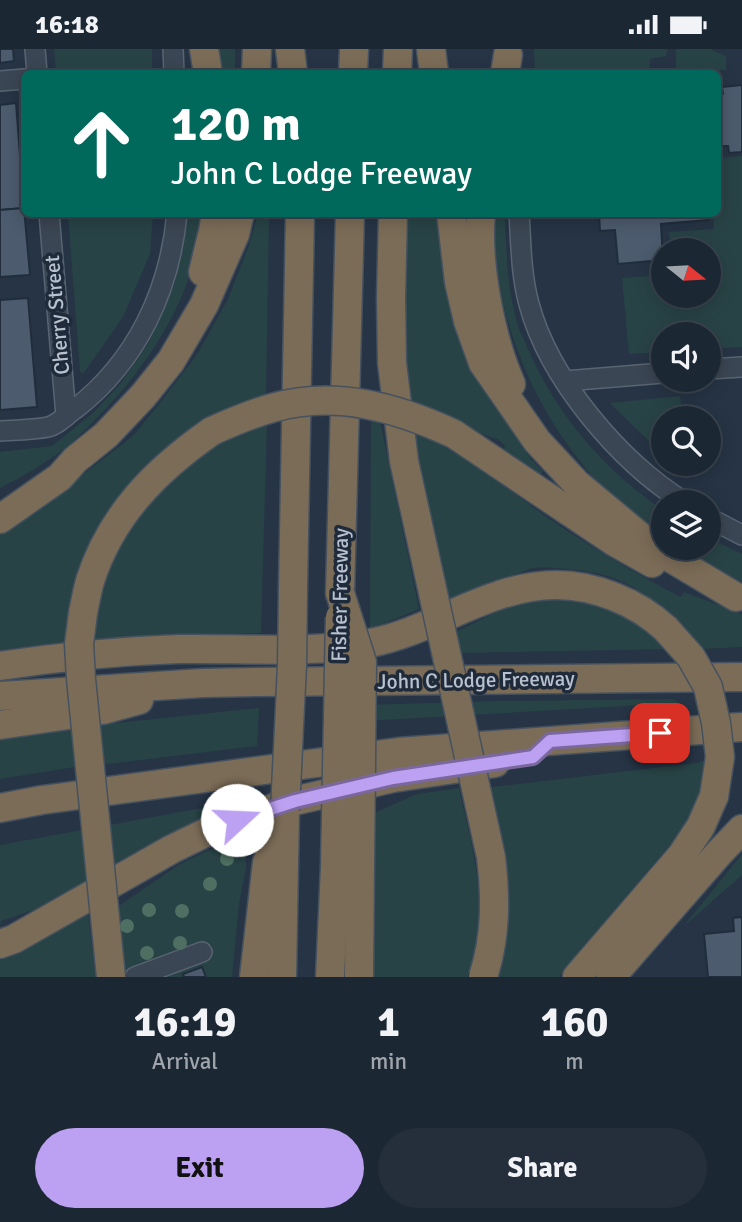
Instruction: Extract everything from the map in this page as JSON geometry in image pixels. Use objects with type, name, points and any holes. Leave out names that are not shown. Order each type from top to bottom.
[{"type":"highway","points":[[204,49],[208,70]]},
{"type":"highway","points":[[256,70],[257,49]]},
{"type":"highway","points":[[290,49],[293,70]]},
{"type":"highway","points":[[303,49],[303,70]]},
{"type":"highway","points":[[353,70],[354,49]]},
{"type":"highway","points":[[397,70],[398,49]]},
{"type":"highway","points":[[430,49],[434,70]]},
{"type":"highway","points":[[171,361],[201,280],[215,217]]},
{"type":"highway","points":[[0,519],[60,477],[75,460],[106,435],[171,361],[204,305],[235,234],[239,217]]},
{"type":"highway","points":[[282,977],[292,665],[300,217]]},
{"type":"highway","name":"Fisher Freeway","points":[[331,977],[348,866],[340,593],[350,217]]},
{"type":"highway","points":[[393,217],[392,363],[404,461],[491,857],[495,905],[490,950],[483,977]]},
{"type":"highway","points":[[452,217],[462,295],[483,363],[537,440],[577,484],[654,548],[739,598]]},
{"type":"highway","points":[[481,217],[483,280],[493,327],[504,368],[537,440]]},
{"type":"highway","points":[[110,967],[80,679],[79,644],[83,614],[90,582],[110,536],[125,513],[158,473],[212,432],[239,419],[273,408],[322,401],[380,407],[423,420],[454,434],[613,541],[666,571],[739,598]]},
{"type":"highway","points":[[0,500],[55,468],[75,460]]},
{"type":"highway","points":[[0,666],[109,653],[178,649],[324,648],[370,643],[402,635],[486,600],[541,585],[568,586],[607,594],[630,604],[655,619],[691,657],[708,687],[720,757],[714,796],[701,826],[682,855],[577,977]]},
{"type":"highway","name":"John C Lodge Freeway","points":[[0,696],[203,683],[742,677]]},
{"type":"highway","points":[[0,725],[103,710],[203,683]]},
{"type":"highway","points":[[0,808],[68,796],[398,752],[742,727]]},
{"type":"highway","points":[[0,944],[14,939],[172,849],[209,831],[304,799],[393,778],[533,757],[550,741]]},
{"type":"highway","points":[[254,977],[267,862],[285,819]]},
{"type":"highway","points":[[611,977],[742,829]]},
{"type":"highway","points":[[348,866],[359,977]]},
{"type":"street","points":[[34,49],[37,70]]},
{"type":"street","points":[[173,49],[174,70]]},
{"type":"street","points":[[0,81],[21,79]]},
{"type":"street","name":"Cherry Street","points":[[48,217],[66,416]]},
{"type":"street","points":[[0,431],[51,427],[85,401],[124,360],[146,326],[157,302],[166,274],[177,217]]},
{"type":"street","points":[[519,217],[523,274],[528,301],[536,328],[548,353],[593,420],[620,450],[669,490]]},
{"type":"street","points":[[721,368],[742,367]]},
{"type":"street","points":[[565,381],[651,374]]},
{"type":"street","points":[[721,524],[742,535]]},
{"type":"street","points":[[135,977],[202,952]]},
{"type":"green space","points":[[54,49],[152,49],[152,70],[56,70]]},
{"type":"green space","points":[[216,49],[235,49],[235,70],[220,70]]},
{"type":"green space","points":[[534,49],[667,49],[666,56],[650,59],[650,70],[535,70]]},
{"type":"green space","points":[[676,49],[710,49],[726,56],[726,70],[676,70]]},
{"type":"green space","points":[[742,156],[742,347],[721,348],[721,322],[651,322],[651,353],[629,354],[622,278],[651,276],[651,308],[721,308],[721,238],[670,238],[669,232],[714,229],[713,217],[721,217],[721,158]]},
{"type":"green space","points":[[68,217],[153,217],[150,254],[123,317],[83,374],[80,371]]},
{"type":"green space","points":[[186,217],[202,217],[191,271],[183,293],[162,335],[135,375],[70,444],[41,465],[0,488],[0,452],[52,446],[94,412],[121,383],[148,344],[174,285],[183,247]]},
{"type":"green space","points":[[257,217],[269,217],[266,395],[214,417],[176,440],[156,456],[120,493],[92,536],[82,560],[70,599],[65,643],[0,652],[0,535],[36,511],[134,435],[198,353],[228,299]]},
{"type":"green space","points":[[401,217],[445,217],[516,436],[528,455],[543,471],[539,478],[503,454],[505,446],[499,440],[472,430],[436,410],[402,400]]},
{"type":"green space","points":[[494,217],[505,217],[513,306],[517,323],[539,373],[584,439],[621,478],[651,501],[651,528],[595,480],[550,419],[526,373],[502,298],[496,265]]},
{"type":"green space","points":[[680,396],[681,406],[651,406],[651,443],[610,403]]},
{"type":"green space","points":[[371,421],[380,421],[419,609],[370,629]]},
{"type":"green space","points":[[267,423],[261,633],[92,641],[98,597],[120,537],[165,482],[211,447]]},
{"type":"green space","points":[[406,429],[464,457],[551,520],[648,579],[681,597],[684,592],[742,614],[742,647],[700,649],[672,617],[643,593],[609,577],[589,572],[531,569],[443,602]]},
{"type":"green space","points":[[721,544],[742,554],[742,582],[699,560],[721,560]]},
{"type":"green space","points":[[567,598],[595,603],[624,613],[671,649],[455,653],[453,633],[518,602]]},
{"type":"green space","points":[[673,699],[680,703],[365,721],[366,705]]},
{"type":"green space","points":[[259,708],[257,746],[99,765],[97,725]]},
{"type":"green space","points":[[71,728],[75,767],[0,779],[0,739]]},
{"type":"green space","points":[[707,760],[703,786],[688,824],[559,977],[494,977],[484,788]]},
{"type":"green space","points":[[459,788],[472,847],[478,892],[477,933],[468,977],[369,977],[370,815],[417,794]]},
{"type":"green space","points":[[246,800],[66,899],[1,921],[0,929],[0,845]]},
{"type":"green space","points":[[245,833],[246,867],[239,904],[232,977],[118,977],[110,912],[180,864]]},
{"type":"green space","points":[[742,854],[742,875],[683,927]]},
{"type":"green space","points":[[88,914],[96,977],[0,977],[0,960]]},
{"type":"building","points":[[0,49],[13,49],[14,61],[0,63]]},
{"type":"building","points":[[742,85],[742,152],[729,153],[728,146],[721,146],[722,87]]},
{"type":"building","points":[[16,103],[21,208],[0,210],[0,105]]},
{"type":"building","points":[[21,208],[21,217],[25,217],[30,275],[0,277],[0,210]]},
{"type":"building","points":[[599,217],[708,217],[708,220],[661,224],[662,238],[651,238],[651,261],[618,264],[615,230],[600,231]]},
{"type":"building","points":[[28,298],[37,407],[0,410],[0,300]]},
{"type":"building","points":[[742,917],[742,977],[708,977],[704,934],[734,931],[733,918]]},
{"type":"building","points":[[202,967],[206,977],[184,977],[183,974]]},
{"type":"route","points":[[237,820],[295,801],[393,778],[533,757],[550,741],[660,733]]}]
